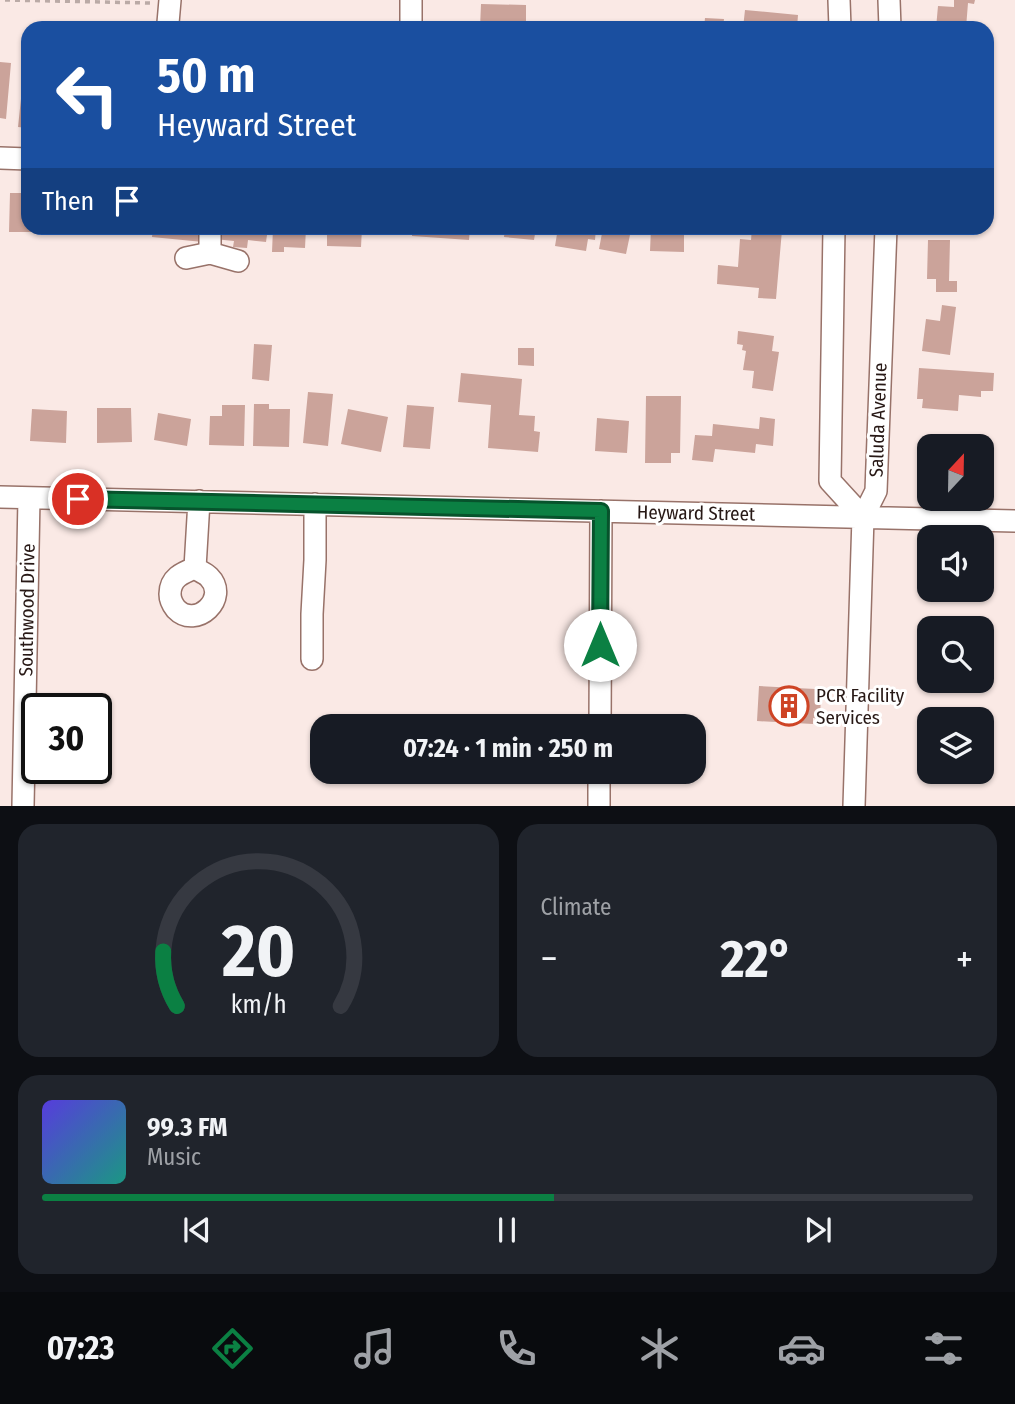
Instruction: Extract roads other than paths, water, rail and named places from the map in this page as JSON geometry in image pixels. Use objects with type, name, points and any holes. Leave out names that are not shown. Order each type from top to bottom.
[{"type":"street","points":[[411,0],[411,21]]},
{"type":"street","points":[[839,0],[839,21]]},
{"type":"street","points":[[889,0],[890,21]]},
{"type":"street","points":[[0,158],[21,159]]},
{"type":"street","points":[[210,235],[210,253]]},
{"type":"street","name":"Saluda Avenue","points":[[834,235],[830,481],[863,517],[876,491],[886,235]]},
{"type":"street","points":[[186,258],[210,253],[238,261]]},
{"type":"street","name":"Heyward Street","points":[[0,497],[1015,521]]},
{"type":"street","name":"Southwood Drive","points":[[23,806],[29,498]]},
{"type":"street","points":[[195,568],[199,502]]},
{"type":"street","points":[[312,659],[316,504]]},
{"type":"street","points":[[600,714],[601,511]]},
{"type":"street","points":[[853,806],[863,517]]},
{"type":"street","points":[[599,784],[599,806]]},
{"type":"place","name":"PCR Facility Services","points":[[789,706]]}]
